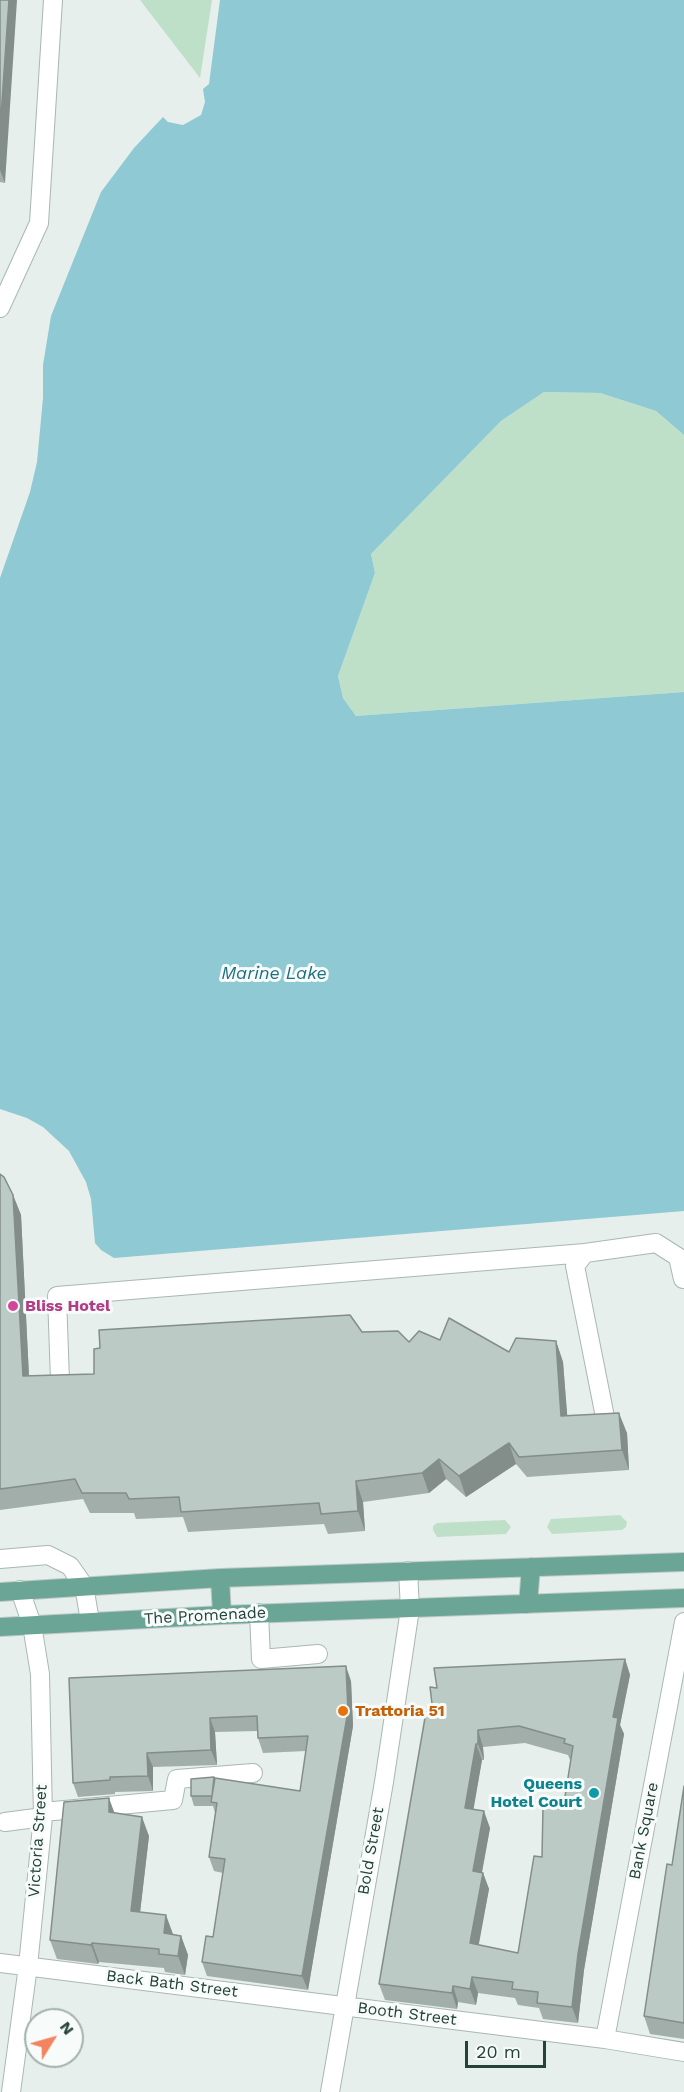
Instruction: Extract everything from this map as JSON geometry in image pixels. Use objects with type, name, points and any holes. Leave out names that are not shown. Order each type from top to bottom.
[{"type":"main road","points":[[0,1592],[220,1578],[684,1563]]},
{"type":"main road","points":[[528,1604],[531,1567]]},
{"type":"main road","points":[[220,1578],[222,1615]]},
{"type":"main road","name":"The Promenade","points":[[0,1627],[259,1613],[684,1598]]},
{"type":"street","points":[[0,308],[39,223],[53,0]]},
{"type":"street","points":[[60,1381],[57,1296],[585,1253],[656,1243],[678,1257],[684,1280]]},
{"type":"street","points":[[585,1253],[575,1266],[605,1417]]},
{"type":"street","points":[[684,1554],[684,1563]]},
{"type":"street","points":[[0,1559],[48,1555],[70,1566],[84,1586],[90,1622]]},
{"type":"street","points":[[408,1572],[410,1609]]},
{"type":"street","name":"Victoria Street","points":[[11,2092],[28,1966],[43,1814],[40,1674],[32,1625],[20,1590]]},
{"type":"street","name":"Bold Street","points":[[330,2092],[384,1782],[410,1609]]},
{"type":"street","points":[[259,1613],[261,1659],[318,1654]]},
{"type":"street","name":"Bank Square","points":[[605,2040],[684,1622]]},
{"type":"street","points":[[5,1822],[43,1814],[173,1800],[177,1779],[253,1773]]},
{"type":"street","name":"Back Bath Street","points":[[0,1963],[344,2006]]},
{"type":"street","name":"Booth Street","points":[[344,2006],[684,2052]]},
{"type":"green space","points":[[140,0],[212,0],[200,78]]},
{"type":"green space","points":[[544,392],[600,393],[656,411],[684,435],[684,692],[356,716],[343,698],[338,676],[375,573],[371,554],[501,421]]},
{"type":"green space","points":[[620,1515],[627,1522],[626,1527],[622,1530],[552,1534],[547,1527],[551,1519]]},
{"type":"green space","points":[[505,1520],[511,1527],[506,1534],[437,1537],[433,1530],[433,1526],[437,1523]]},
{"type":"water","name":"Marine Lake","points":[[220,0],[684,0],[684,435],[656,411],[600,393],[544,392],[501,421],[371,554],[375,573],[338,676],[343,698],[356,716],[684,692],[684,1211],[114,1258],[95,1243],[91,1199],[86,1182],[69,1151],[43,1127],[27,1118],[0,1109],[0,578],[30,492],[37,462],[43,398],[43,365],[51,316],[101,192],[134,148],[163,117],[168,122],[183,125],[201,115],[205,102],[203,89],[209,84]]},
{"type":"building","points":[[0,0],[9,0],[0,131]]},
{"type":"building","points":[[0,1174],[4,1177],[13,1195],[23,1376],[94,1374],[94,1349],[100,1348],[99,1330],[350,1315],[362,1332],[398,1331],[409,1342],[419,1331],[440,1340],[449,1318],[509,1352],[516,1338],[556,1341],[561,1416],[619,1413],[622,1450],[519,1457],[509,1443],[459,1476],[439,1459],[422,1473],[356,1481],[358,1511],[321,1514],[319,1503],[181,1512],[179,1497],[129,1499],[126,1493],[82,1493],[75,1479],[0,1489]]},
{"type":"building","points":[[625,1659],[613,1717],[618,1718],[578,1954],[572,2007],[537,2003],[538,1992],[512,1989],[513,1982],[472,1977],[470,1989],[453,1986],[452,1993],[379,1984],[426,1712],[433,1712],[430,1687],[437,1688],[434,1668]],"holes":[[[519,1726],[565,1739],[564,1743],[573,1746],[563,1809],[543,1807],[542,1857],[534,1856],[518,1953],[470,1943],[483,1873],[473,1871],[484,1811],[465,1808],[476,1744],[478,1744],[478,1730]]]},
{"type":"building","points":[[346,1666],[348,1711],[302,1976],[202,1962],[206,1936],[213,1937],[225,1859],[209,1857],[217,1803],[211,1802],[215,1778],[300,1791],[308,1736],[258,1738],[257,1716],[210,1718],[211,1750],[147,1753],[148,1776],[110,1777],[110,1780],[73,1783],[69,1678]]},
{"type":"building","points":[[214,1777],[212,1796],[191,1796],[191,1779]]},
{"type":"building","points":[[684,1786],[684,2023],[644,2016],[667,1864],[672,1865]]},
{"type":"building","points":[[109,1798],[109,1812],[142,1817],[131,1911],[166,1915],[164,1933],[181,1936],[178,1956],[159,1954],[159,1949],[50,1940],[64,1802]]},
{"type":"place","name":"Bliss Hotel","points":[[13,1306]]},
{"type":"place","name":"Trattoria 51","points":[[343,1711]]},
{"type":"place","name":"Queens Hotel Court","points":[[594,1793]]}]
